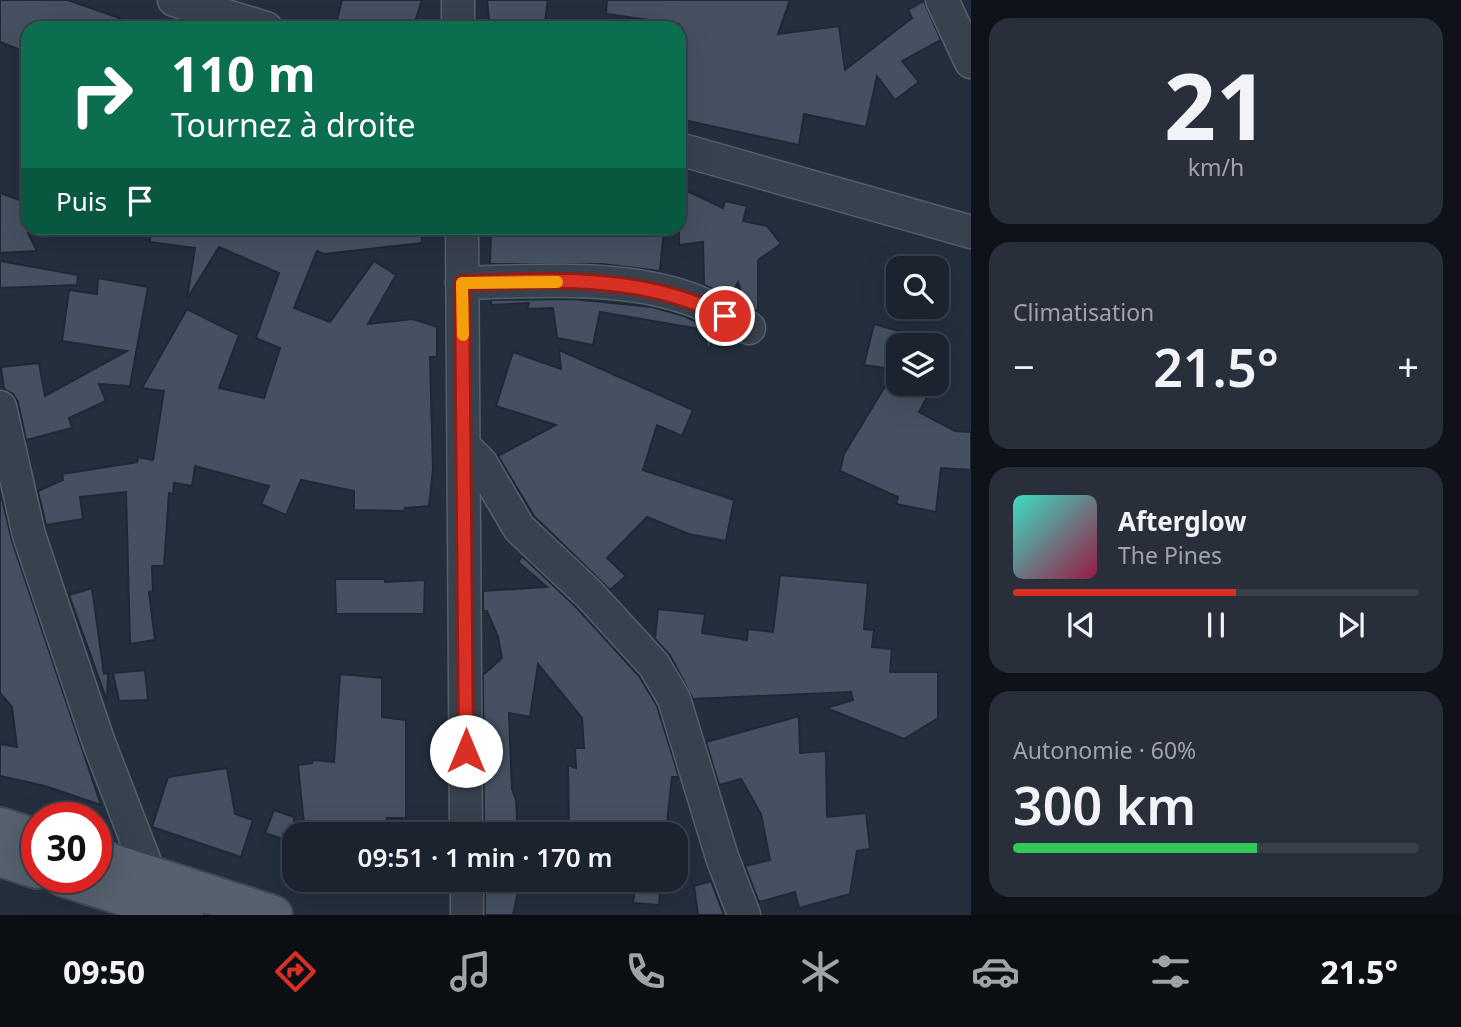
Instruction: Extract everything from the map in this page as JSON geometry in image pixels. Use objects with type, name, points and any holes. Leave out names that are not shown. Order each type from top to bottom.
[{"type":"main road","points":[[0,827],[21,834]]},
{"type":"main road","points":[[0,857],[21,864]]},
{"type":"main road","points":[[112,863],[273,915]]},
{"type":"main road","points":[[112,893],[174,913]]},
{"type":"street","points":[[174,0],[243,21]]},
{"type":"street","points":[[458,0],[458,21]]},
{"type":"street","points":[[942,0],[971,62]]},
{"type":"street","points":[[686,151],[971,232]]},
{"type":"street","points":[[462,235],[467,822]]},
{"type":"street","points":[[462,283],[531,281],[656,289],[683,296],[749,328]]},
{"type":"street","points":[[0,407],[29,535],[99,743],[150,875]]},
{"type":"street","points":[[464,446],[481,464],[519,528],[589,594],[654,665],[674,699],[722,857],[744,915]]},
{"type":"street","points":[[467,892],[467,915]]},
{"type":"building","points":[[0,0],[68,0],[122,19],[21,21],[21,50],[0,42]]},
{"type":"building","points":[[342,0],[422,0],[415,21],[337,21]]},
{"type":"building","points":[[487,0],[548,0],[545,21],[489,21]]},
{"type":"building","points":[[607,0],[790,0],[778,34],[839,26],[845,70],[912,18],[908,10],[924,1],[941,40],[902,61],[919,82],[895,100],[877,76],[866,127],[804,114],[799,145],[686,121],[686,21],[657,21],[606,14]]},
{"type":"building","points":[[686,190],[723,208],[725,201],[747,206],[743,221],[767,226],[781,244],[758,260],[758,312],[745,305],[738,282],[731,297],[704,285],[703,242],[679,245],[679,235],[686,235]]},
{"type":"building","points":[[0,193],[21,200],[21,235],[29,235],[37,251],[0,253]]},
{"type":"building","points":[[150,235],[421,235],[422,243],[324,254],[317,251],[294,308],[330,322],[374,261],[396,275],[368,324],[413,319],[437,327],[437,357],[430,357],[433,469],[429,506],[405,508],[404,511],[354,510],[354,491],[301,480],[286,515],[261,504],[269,486],[195,466],[192,486],[174,483],[173,494],[169,493],[164,566],[152,566],[153,591],[149,592],[155,640],[130,644],[126,492],[80,497],[83,519],[46,525],[38,491],[63,480],[62,474],[137,462],[138,457],[153,460],[164,391],[142,388],[187,309],[239,335],[219,388],[264,398],[280,348],[256,338],[279,273],[219,247],[187,299],[195,248],[150,242]]},
{"type":"building","points":[[491,235],[663,235],[660,271],[602,264],[490,264]]},
{"type":"building","points":[[0,261],[78,275],[77,285],[0,288]]},
{"type":"building","points":[[98,278],[148,287],[130,386],[99,384],[106,401],[69,418],[72,428],[26,440],[18,402],[13,394],[4,389],[1,367],[39,363],[45,396],[127,351],[62,341],[69,290],[97,294]]},
{"type":"building","points":[[572,299],[652,307],[684,316],[718,332],[707,351],[706,330],[600,312],[593,345],[557,338],[553,308],[527,309],[529,303],[491,305],[491,300]]},
{"type":"building","points":[[874,324],[899,331],[886,333],[886,368],[864,365]]},
{"type":"building","points":[[559,350],[693,410],[682,436],[657,425],[643,470],[734,500],[726,541],[689,534],[647,517],[607,558],[626,576],[610,590],[534,516],[498,456],[556,425],[496,406],[513,352],[561,369]]},
{"type":"building","points":[[886,385],[886,396],[927,396],[919,412],[955,431],[971,432],[971,470],[941,468],[936,512],[896,504],[898,497],[840,471],[844,454]]},
{"type":"building","points":[[0,490],[12,541],[100,802],[0,776],[0,744],[17,747],[12,707],[0,693]]},
{"type":"building","points":[[522,556],[576,607],[639,676],[657,706],[679,777],[672,777],[667,822],[569,822],[568,765],[576,768],[575,748],[584,748],[582,718],[538,664],[530,717],[509,713],[512,789],[516,800],[517,822],[484,822],[483,675],[502,658],[498,637],[487,611],[483,611],[483,591],[547,587],[518,562]]},
{"type":"building","points":[[780,575],[868,583],[864,629],[874,630],[872,647],[892,649],[890,672],[938,672],[938,718],[904,739],[826,708],[853,700],[851,692],[693,699],[670,655],[655,639],[658,609],[705,614],[702,633],[747,640],[748,629],[773,632]]},
{"type":"building","points":[[335,579],[385,579],[385,582],[425,580],[424,614],[336,614]]},
{"type":"building","points":[[92,588],[104,674],[108,673],[107,701],[69,595]]},
{"type":"building","points":[[145,670],[148,700],[119,701],[113,673]]},
{"type":"building","points":[[340,674],[382,678],[382,717],[406,720],[406,818],[387,818],[387,822],[304,822],[298,765],[312,763],[313,760],[334,762]]},
{"type":"building","points":[[799,716],[800,753],[826,751],[827,817],[866,813],[870,849],[857,851],[850,894],[799,908],[795,892],[759,902],[745,866],[770,860],[761,814],[741,779],[719,785],[706,742]]},
{"type":"building","points":[[227,768],[235,814],[253,820],[241,857],[152,827],[168,777]]},
{"type":"building","points":[[274,810],[294,817],[294,822],[282,822],[282,839],[265,833]]},
{"type":"building","points":[[711,881],[724,915],[698,915],[694,886]]},
{"type":"building","points":[[485,892],[518,892],[513,915],[485,915]]},
{"type":"building","points":[[634,892],[660,892],[659,905],[633,903]]},
{"type":"slow traffic","points":[[463,335],[462,283],[557,282]]},
{"type":"route","points":[[466,751],[462,283],[531,281],[656,289],[683,296],[725,316]]}]
